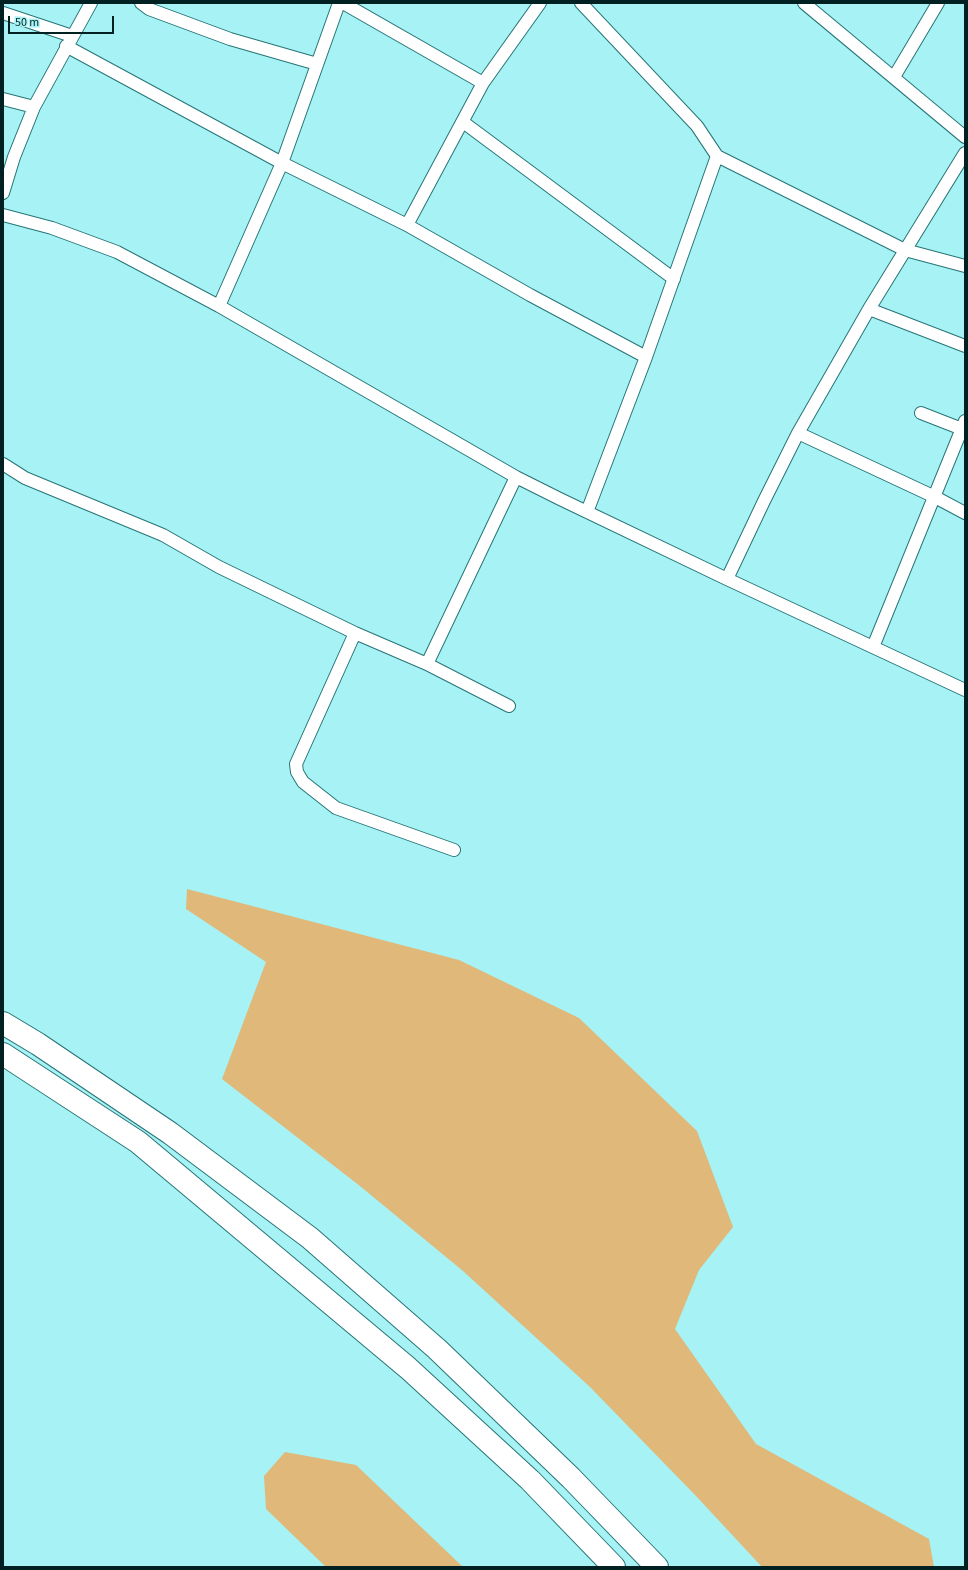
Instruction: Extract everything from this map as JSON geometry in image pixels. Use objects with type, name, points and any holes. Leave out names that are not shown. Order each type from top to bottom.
[{"type":"highway","points":[[3,1024],[38,1044],[170,1133],[310,1238],[437,1349],[571,1478],[657,1567]]},
{"type":"highway","points":[[3,1054],[138,1142],[408,1368],[530,1480],[614,1567]]},
{"type":"street","points":[[3,193],[14,157],[34,107],[91,3]]},
{"type":"street","points":[[141,3],[149,9],[230,39],[317,64]]},
{"type":"street","points":[[219,306],[282,163],[339,3]]},
{"type":"street","points":[[343,3],[483,83]]},
{"type":"street","points":[[407,225],[483,83],[540,3]]},
{"type":"street","points":[[581,3],[697,126],[717,156],[905,250],[965,266]]},
{"type":"street","points":[[804,3],[965,138]]},
{"type":"street","points":[[894,77],[938,3]]},
{"type":"street","points":[[3,13],[69,41],[282,163],[407,225],[530,295],[646,358]]},
{"type":"street","points":[[3,98],[34,107]]},
{"type":"street","points":[[463,122],[674,279]]},
{"type":"street","points":[[727,579],[798,434],[869,309],[965,153]]},
{"type":"street","points":[[587,512],[646,358],[717,156]]},
{"type":"street","points":[[3,215],[52,228],[117,252],[219,306],[516,477],[727,579],[965,690]]},
{"type":"street","points":[[869,309],[965,346]]},
{"type":"street","points":[[873,647],[964,425],[921,413]]},
{"type":"street","points":[[798,434],[935,497],[965,513]]},
{"type":"street","points":[[3,464],[25,478],[163,535],[219,567],[356,633],[427,664],[509,706]]},
{"type":"street","points":[[427,664],[516,477]]},
{"type":"street","points":[[356,633],[296,764],[297,772],[303,782],[336,808],[454,850]]},
{"type":"shaded area","points":[[187,889],[459,960],[579,1018],[697,1131],[733,1227],[699,1270],[675,1329],[756,1444],[929,1539],[934,1567],[762,1567],[697,1497],[589,1386],[463,1271],[360,1186],[222,1079],[266,962],[186,909]]},
{"type":"shaded area","points":[[285,1452],[356,1465],[463,1567],[326,1567],[266,1509],[264,1476]]}]
